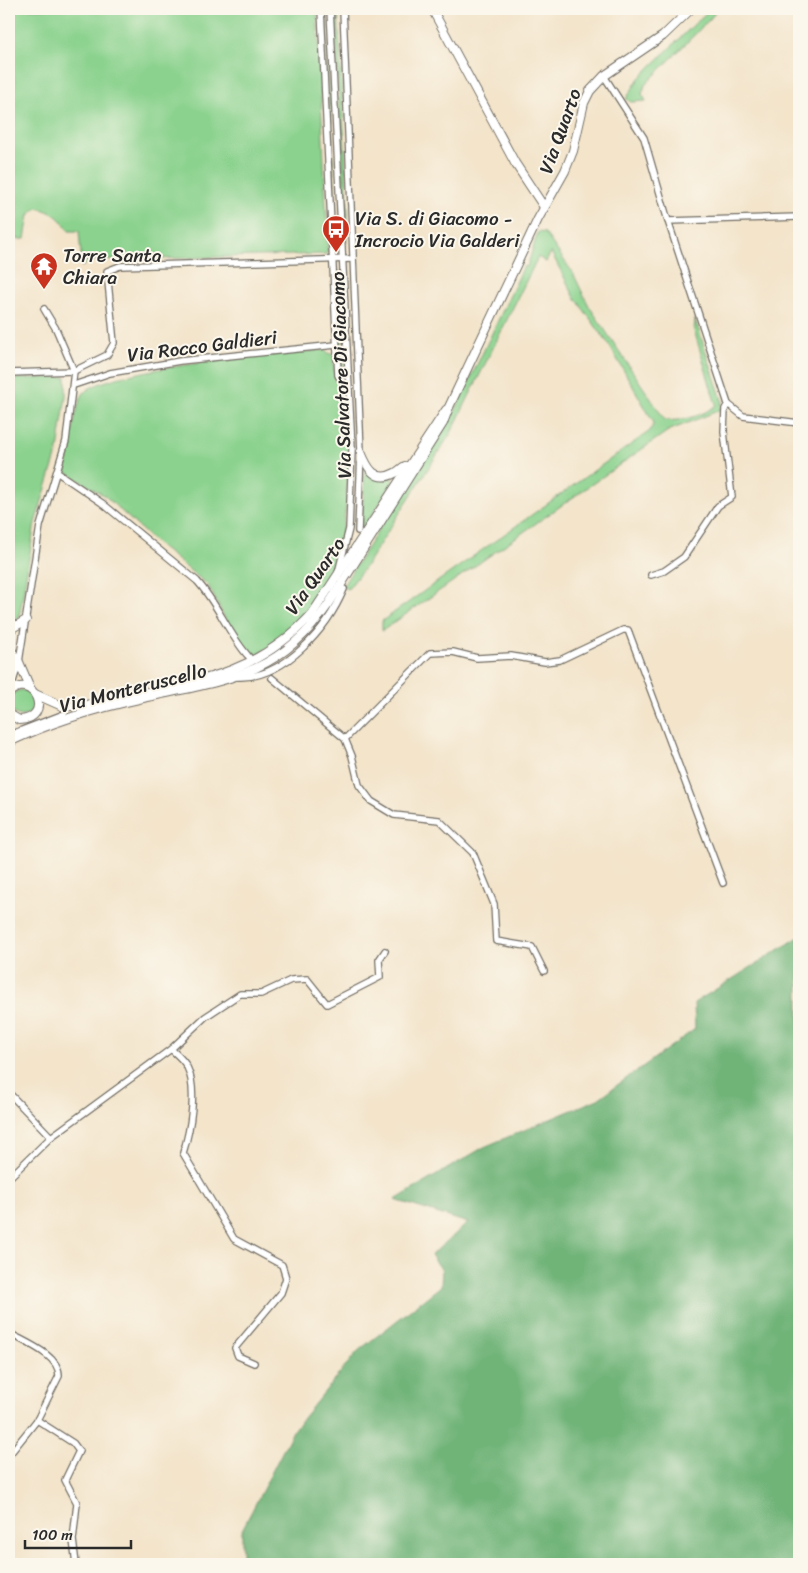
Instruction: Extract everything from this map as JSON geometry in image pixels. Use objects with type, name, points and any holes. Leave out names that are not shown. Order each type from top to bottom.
[{"type":"street","name":"Via Salvatore Di Giacomo","points":[[321,9],[338,375],[349,391]]},
{"type":"street","name":"Via Salvatore Di Giacomo","points":[[330,9],[352,489],[349,529],[338,573]]},
{"type":"street","name":"Via Salvatore Di Giacomo","points":[[343,9],[361,452],[358,531]]},
{"type":"street","points":[[432,9],[515,164],[544,208]]},
{"type":"street","name":"Via Quarto","points":[[238,677],[256,669],[287,649],[320,616],[443,423],[544,208],[570,161],[586,97],[604,76],[656,42],[691,9]]},
{"type":"street","points":[[604,76],[644,138],[668,221],[728,404],[742,416],[799,423]]},
{"type":"street","points":[[668,221],[799,217]]},
{"type":"street","name":"Via Rocco Galdieri","points":[[74,371],[103,358],[113,348],[114,339],[106,276],[112,267],[352,259]]},
{"type":"street","points":[[10,692],[19,662],[40,526],[58,473],[66,441],[74,385],[74,371],[56,329],[44,309]]},
{"type":"street","name":"Via Rocco Galdieri","points":[[74,385],[110,373],[165,364],[336,345]]},
{"type":"street","points":[[9,373],[74,371]]},
{"type":"street","points":[[651,575],[664,571],[684,557],[718,506],[732,497],[724,432],[725,409],[728,404]]},
{"type":"street","name":"Via Quarto","points":[[33,692],[56,704],[75,707],[204,680],[235,670],[268,653],[292,634],[312,614],[437,420],[449,407]]},
{"type":"street","points":[[361,452],[368,469],[379,476],[394,474],[409,464]]},
{"type":"street","points":[[58,473],[102,503],[197,582],[211,596],[223,622],[249,658]]},
{"type":"street","points":[[238,677],[250,678],[267,672],[292,656],[329,617],[344,589]]},
{"type":"street","points":[[9,630],[26,620]]},
{"type":"street","points":[[345,739],[430,653],[453,652],[477,658],[511,656],[544,662],[560,660],[623,630],[628,630],[723,883]]},
{"type":"street","points":[[9,648],[19,662],[38,708],[32,725]]},
{"type":"street","name":"Via Monteruscello","points":[[9,742],[32,725],[238,677]]},
{"type":"street","points":[[272,678],[345,739],[352,756],[359,785],[371,801],[394,815],[440,820],[468,847],[476,860],[494,904],[496,941],[532,947],[544,971]]},
{"type":"street","points":[[10,692],[21,687],[33,692]]},
{"type":"street","points":[[9,714],[32,725]]},
{"type":"street","points":[[9,735],[64,714]]},
{"type":"street","points":[[9,1178],[51,1137],[171,1048],[205,1017],[240,994],[260,994],[291,980],[307,979],[326,1004],[380,977],[379,960],[385,951]]},
{"type":"street","points":[[171,1048],[187,1067],[192,1092],[191,1126],[183,1153],[234,1239],[282,1265],[286,1278],[281,1293],[235,1348],[238,1356],[254,1363]]},
{"type":"street","points":[[9,1094],[51,1137]]},
{"type":"street","points":[[9,1333],[39,1350],[56,1363],[59,1369],[59,1376],[37,1420],[9,1456]]},
{"type":"street","points":[[37,1420],[73,1443],[79,1451],[66,1480],[77,1503],[73,1540],[76,1564]]},
{"type":"green space","points":[[9,9],[317,9],[328,251],[326,254],[88,261],[82,267],[79,231],[69,231],[56,216],[37,208],[29,215],[25,239],[9,239]]},
{"type":"green space","points":[[324,9],[326,9],[337,253],[335,253]]},
{"type":"green space","points":[[334,9],[338,9],[348,213],[346,243]]},
{"type":"green space","points":[[710,9],[717,9],[711,18],[645,85],[642,94],[646,101],[631,102],[626,99],[639,78]]},
{"type":"green space","points":[[538,232],[545,233],[573,273],[589,306],[665,420],[692,417],[716,405],[694,330],[695,319],[722,400],[720,410],[668,431],[382,631],[382,621],[650,431],[654,423],[609,345],[574,296],[551,252],[546,262],[538,257],[451,433],[365,567],[348,589],[342,587],[455,411],[524,266],[527,267]]},
{"type":"green space","points":[[336,269],[338,270],[344,375],[341,375]]},
{"type":"green space","points":[[323,350],[333,355],[335,380],[346,399],[349,448],[346,506],[337,562],[329,580],[293,629],[254,658],[226,621],[208,585],[156,543],[105,496],[66,472],[75,419],[83,394],[97,385],[122,377],[195,364]]},
{"type":"green space","points":[[66,377],[66,396],[58,450],[35,523],[19,618],[9,625],[9,379]]},
{"type":"green space","points":[[365,470],[372,476],[392,478],[393,482],[362,531],[359,531],[362,525]]},
{"type":"green space","points":[[22,690],[31,694],[35,703],[31,712],[22,716],[13,712],[9,703],[13,694]]},
{"type":"green space","points":[[799,937],[799,1564],[242,1564],[242,1530],[294,1429],[358,1351],[441,1286],[442,1270],[431,1255],[468,1223],[395,1200],[484,1147],[598,1099],[695,1029],[694,1003]]},
{"type":"place","name":"Via S. di Giacomo - Incrocio Via Galderi","points":[[336,253]]},
{"type":"place","name":"Torre Santa Chiara","points":[[44,290]]}]
